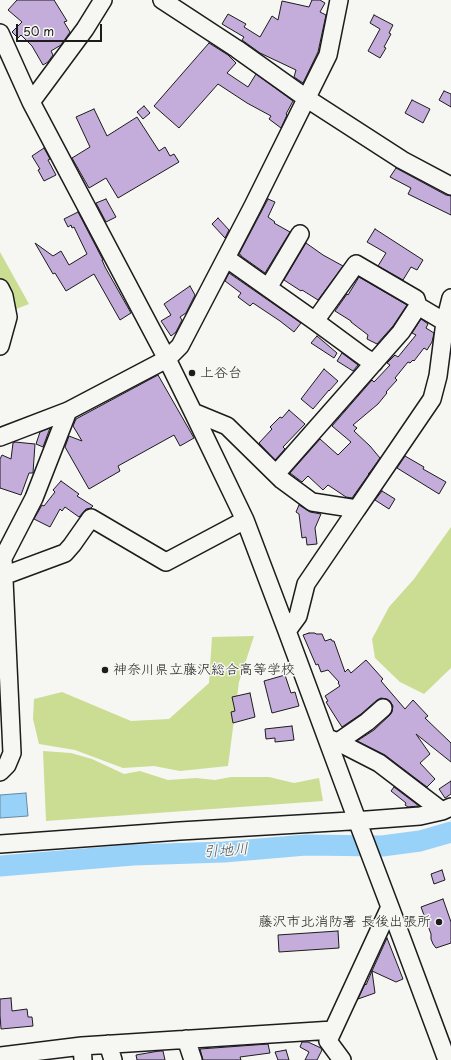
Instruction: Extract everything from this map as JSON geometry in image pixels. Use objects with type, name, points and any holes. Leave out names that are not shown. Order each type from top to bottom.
[{"type":"street","points":[[31,102],[85,29],[103,0]]},
{"type":"street","points":[[162,0],[306,98],[402,160],[451,186]]},
{"type":"street","points":[[0,437],[68,411],[167,360],[180,346],[253,206],[328,55],[338,1]]},
{"type":"street","points":[[0,34],[31,102],[167,360],[245,520],[287,631],[332,740],[358,825],[447,1060],[451,1057]]},
{"type":"street","points":[[268,288],[300,234]]},
{"type":"street","points":[[226,258],[374,363]]},
{"type":"street","points":[[315,321],[356,264],[416,299],[418,306],[447,327]]},
{"type":"street","points":[[0,288],[4,296],[8,317],[0,346]]},
{"type":"street","points":[[287,631],[298,616],[306,584],[445,381],[447,327],[451,298]]},
{"type":"street","points":[[276,474],[401,332],[418,306]]},
{"type":"street","points":[[0,772],[7,765],[12,753],[4,586],[2,577],[3,558],[34,498],[68,411]]},
{"type":"street","points":[[193,412],[227,426],[282,480],[312,502],[357,509]]},
{"type":"street","points":[[2,577],[65,553],[91,518],[166,562],[245,520]]},
{"type":"street","points":[[332,740],[367,722],[383,708]]},
{"type":"street","points":[[332,740],[379,763],[446,809]]},
{"type":"street","points":[[0,844],[180,831],[358,825],[420,816],[446,809]]},
{"type":"street","points":[[328,1060],[325,1053],[331,1035],[390,907]]},
{"type":"street","points":[[0,1056],[83,1053],[108,1044],[186,1039],[331,1035]]},
{"type":"street","points":[[331,1035],[342,1060]]},
{"type":"street","points":[[186,1039],[193,1060]]},
{"type":"street","points":[[108,1044],[113,1060]]},
{"type":"green space","points":[[0,252],[29,304],[11,311],[4,287],[0,280]]},
{"type":"green space","points":[[451,527],[451,668],[424,694],[400,682],[375,658],[372,639],[389,607],[414,579]]},
{"type":"green space","points":[[254,636],[239,682],[228,766],[180,771],[154,766],[123,768],[75,750],[39,744],[33,719],[34,699],[62,692],[131,721],[169,719],[209,683],[212,637]]},
{"type":"green space","points":[[43,751],[71,753],[92,759],[124,774],[140,771],[168,780],[196,778],[215,780],[231,777],[269,777],[294,783],[319,778],[323,801],[46,821]]},
{"type":"water","points":[[26,793],[28,816],[0,818],[0,795]]},
{"type":"building","points":[[17,0],[54,0],[67,21],[64,22],[70,32],[61,45],[51,51],[53,55],[48,62],[43,65],[32,46],[21,35],[18,38],[12,32],[22,22],[8,10]]},
{"type":"building","points":[[312,0],[320,0],[325,3],[320,12],[326,15],[318,52],[303,83],[294,77],[296,70],[260,53],[242,40],[244,37],[222,24],[228,14],[246,24],[244,27],[260,37],[272,16],[278,20],[282,1],[309,7]]},
{"type":"building","points":[[374,15],[393,25],[389,33],[391,34],[384,47],[386,48],[380,58],[368,51],[380,29],[370,23]]},
{"type":"building","points":[[209,43],[228,55],[236,63],[227,73],[248,87],[256,74],[293,101],[281,128],[269,119],[271,116],[247,103],[218,84],[179,128],[154,106]]},
{"type":"building","points":[[444,91],[451,94],[451,107],[439,100]]},
{"type":"building","points":[[412,100],[430,109],[423,123],[405,113]]},
{"type":"building","points":[[144,106],[150,113],[143,119],[137,112]]},
{"type":"building","points":[[94,109],[107,136],[137,117],[159,151],[165,147],[170,156],[174,154],[179,162],[118,198],[106,178],[89,188],[72,158],[90,147],[76,117]]},
{"type":"building","points":[[44,148],[50,159],[48,160],[56,175],[44,181],[38,170],[40,169],[32,156]]},
{"type":"building","points":[[396,168],[446,195],[451,196],[451,215],[408,194],[411,188],[390,177]]},
{"type":"building","points":[[106,199],[116,217],[106,222],[96,203]]},
{"type":"building","points":[[268,199],[275,202],[268,217],[275,222],[274,223],[290,232],[265,273],[239,254]]},
{"type":"building","points":[[78,212],[103,260],[105,267],[131,313],[120,320],[94,274],[66,291],[55,273],[53,274],[35,243],[53,256],[61,251],[69,265],[87,254],[74,227],[72,228],[71,225],[68,227],[64,219]]},
{"type":"building","points":[[218,218],[229,230],[225,238],[212,224]]},
{"type":"building","points":[[375,229],[423,260],[417,270],[411,267],[403,280],[378,266],[386,253],[367,242]]},
{"type":"building","points":[[306,243],[323,255],[343,266],[318,300],[284,280]]},
{"type":"building","points":[[229,273],[301,323],[294,332],[253,303],[250,306],[238,297],[241,293],[225,281]]},
{"type":"building","points":[[359,277],[407,305],[393,326],[377,344],[367,339],[368,335],[351,321],[335,311],[347,294],[348,295]]},
{"type":"building","points":[[190,286],[195,295],[186,313],[180,317],[182,320],[176,332],[171,336],[161,321],[171,315],[164,304]]},
{"type":"building","points":[[421,319],[428,324],[426,328],[434,333],[432,342],[427,350],[424,348],[414,361],[413,360],[410,363],[408,362],[395,378],[397,380],[378,404],[353,425],[357,428],[354,431],[380,458],[352,498],[346,497],[328,485],[323,490],[308,476],[302,482],[290,473],[320,439],[338,455],[351,442],[332,426],[372,380],[374,382],[390,365],[387,363],[395,355],[398,357],[416,335],[412,333]]},
{"type":"building","points":[[317,336],[337,353],[334,358],[311,343]]},
{"type":"building","points":[[342,353],[358,365],[353,371],[337,361]]},
{"type":"building","points":[[324,369],[338,381],[313,409],[301,399]]},
{"type":"building","points":[[158,375],[194,438],[180,446],[174,435],[118,466],[120,471],[89,489],[65,447],[69,436],[82,441],[73,426],[76,419]]},
{"type":"building","points":[[289,410],[305,424],[283,447],[285,449],[275,460],[259,443],[272,429],[270,427],[280,417],[282,418]]},
{"type":"building","points":[[50,428],[43,447],[36,444],[40,432]]},
{"type":"building","points":[[13,443],[35,444],[33,473],[29,473],[21,495],[0,488],[0,459],[2,455],[11,459]]},
{"type":"building","points":[[405,456],[424,467],[423,469],[446,482],[439,494],[397,468]]},
{"type":"building","points":[[61,481],[79,494],[77,496],[93,506],[86,509],[79,517],[65,507],[62,511],[60,509],[50,527],[34,519],[42,505],[44,506],[55,492],[53,490]]},
{"type":"building","points":[[382,491],[395,499],[389,509],[375,500]]},
{"type":"building","points":[[299,505],[310,512],[321,514],[315,528],[317,544],[307,545],[306,537],[302,538],[299,514],[296,512]]},
{"type":"building","points":[[309,633],[322,634],[325,641],[331,639],[334,641],[345,672],[348,669],[351,673],[366,660],[383,679],[381,681],[405,709],[413,700],[428,716],[425,718],[451,743],[451,762],[416,734],[430,754],[420,763],[435,779],[427,787],[385,755],[357,741],[374,730],[390,715],[393,706],[390,701],[381,698],[377,700],[361,714],[342,727],[326,702],[328,701],[325,696],[340,686],[338,683],[339,682],[328,670],[321,672],[318,664],[316,665],[303,635]]},
{"type":"building","points":[[285,675],[291,693],[295,692],[299,706],[272,713],[264,681]]},
{"type":"building","points":[[250,693],[255,717],[233,723],[231,712],[235,711],[232,697]]},
{"type":"building","points":[[292,726],[294,740],[275,742],[275,738],[266,739],[265,729]]},
{"type":"building","points":[[451,781],[451,794],[445,798],[439,789]]},
{"type":"building","points":[[394,787],[419,806],[408,807],[405,805],[406,803],[391,791]]},
{"type":"building","points":[[442,870],[445,880],[434,884],[431,874]]},
{"type":"building","points":[[443,899],[451,922],[451,943],[436,948],[431,939],[431,934],[421,907]]},
{"type":"building","points":[[338,931],[339,948],[279,952],[278,935]]},
{"type":"building","points":[[387,938],[403,979],[396,982],[372,971]]},
{"type":"building","points":[[372,971],[375,993],[358,999],[365,984],[366,985]]},
{"type":"building","points":[[11,998],[12,1011],[27,1009],[28,1017],[32,1017],[33,1026],[1,1029],[0,999]]},
{"type":"building","points":[[302,1042],[308,1042],[321,1048],[322,1050],[317,1060],[305,1060],[309,1052],[300,1047]]},
{"type":"building","points":[[268,1044],[270,1053],[240,1057],[241,1060],[203,1060],[200,1049]]},
{"type":"building","points":[[286,1050],[289,1060],[278,1060],[275,1052]]},
{"type":"building","points":[[163,1051],[165,1060],[137,1060],[136,1055]]},
{"type":"waterway","name":"引地川","points":[[0,866],[133,855],[224,852],[306,845],[382,846],[420,841],[451,832]]},
{"type":"place","name":"上谷台","points":[[192,373]]},
{"type":"place","name":"神奈川県立藤沢総合高等学校","points":[[105,670]]},
{"type":"place","name":"藤沢市北消防署 長後出張所","points":[[439,922]]}]
